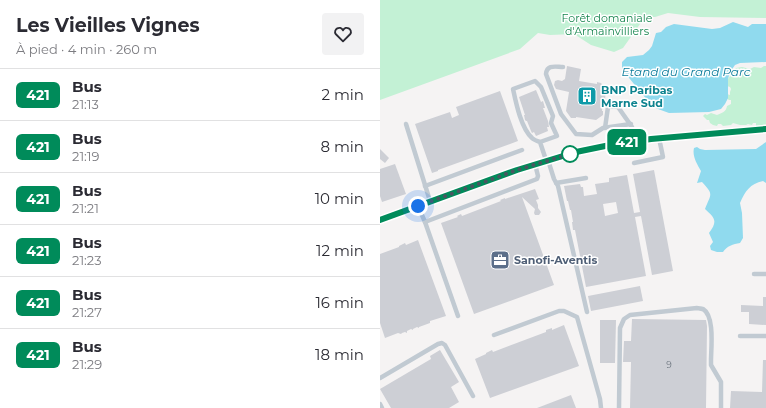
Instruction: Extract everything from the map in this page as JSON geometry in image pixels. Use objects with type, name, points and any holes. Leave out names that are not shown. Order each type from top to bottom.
[{"type":"street","points":[[563,67],[551,66],[547,69],[546,74],[561,114],[575,133],[592,136],[601,129],[631,124]]},
{"type":"street","points":[[540,142],[557,136],[551,122],[553,116],[542,87],[535,81],[513,89],[525,130],[531,137],[540,142],[558,186],[587,312]]},
{"type":"street","points":[[605,128],[608,107],[618,107],[631,124],[634,141]]},
{"type":"street","points":[[406,124],[430,201]]},
{"type":"street","points":[[380,220],[535,164],[594,148],[659,138],[766,129]]},
{"type":"street","points":[[634,163],[663,157],[659,138]]},
{"type":"street","points":[[425,186],[522,150]]},
{"type":"street","points":[[425,222],[535,180],[538,176],[535,164]]},
{"type":"street","points":[[556,183],[586,178]]},
{"type":"street","points":[[418,206],[458,316]]},
{"type":"street","points":[[754,274],[766,274]]},
{"type":"street","points":[[619,408],[620,328],[624,319],[630,315],[697,308],[702,309],[707,313],[711,322],[711,365],[721,382],[721,408]]},
{"type":"street","points":[[494,335],[559,311],[564,311],[577,317],[600,399],[601,408]]},
{"type":"street","points":[[740,336],[766,336]]},
{"type":"street","points":[[380,378],[442,343],[445,345],[473,396]]},
{"type":"street","points":[[380,404],[382,408]]},
{"type":"green space","name":"Forêt domaniale d'Armainvilliers","points":[[380,0],[766,0],[766,18],[700,17],[668,13],[655,17],[645,17],[623,48],[614,52],[591,45],[574,34],[550,35],[538,33],[520,49],[380,100]]},
{"type":"green space","points":[[766,66],[766,125],[759,127],[756,126],[756,123],[753,123],[752,125],[740,125],[733,123],[731,125],[723,126],[718,124],[717,126],[710,123],[709,120],[703,116],[711,113],[717,115],[721,114],[725,111],[727,106],[731,104],[731,100],[726,98],[727,94],[730,95],[731,89],[727,86],[726,82],[736,68],[742,67],[750,69],[754,67],[761,68]]},
{"type":"water","name":"Etand du Grand Parc","points":[[733,22],[748,27],[752,24],[766,24],[766,62],[740,63],[735,65],[730,72],[728,79],[728,98],[721,109],[709,112],[669,113],[658,109],[652,106],[622,68],[622,62],[627,57],[643,55],[649,50],[652,46],[656,33],[661,32],[666,27],[674,24],[712,29],[720,28]]},
{"type":"water","points":[[766,142],[766,183],[763,181],[758,182],[751,186],[740,203],[743,238],[740,243],[726,248],[723,252],[711,250],[710,246],[713,242],[709,233],[714,225],[714,220],[705,209],[710,197],[710,192],[702,182],[697,183],[701,171],[694,157],[694,148],[697,147],[705,150],[756,149]]},
{"type":"building","name":"BNP Paribas Marne Sud","points":[[567,66],[581,69],[579,81],[597,84],[597,82],[601,83],[606,90],[605,100],[603,100],[603,115],[596,120],[576,117],[571,118],[566,111],[569,92],[556,89],[554,85],[555,81],[562,81],[565,79]]},
{"type":"building","points":[[536,90],[541,102],[543,101],[545,108],[543,108],[549,127],[547,127],[548,131],[536,136],[534,132],[532,133],[527,121],[525,120],[525,115],[519,97]]},
{"type":"building","points":[[500,91],[518,141],[432,173],[415,124],[450,112],[452,118],[459,115],[456,107]]},
{"type":"building","points":[[380,149],[389,158],[385,163],[380,159]]},
{"type":"building","points":[[395,164],[406,194],[382,202],[380,196],[380,169]]},
{"type":"building","points":[[654,170],[673,271],[652,275],[641,216],[635,217],[646,276],[586,287],[575,230],[573,230],[571,210],[567,201],[564,186],[580,184],[581,187],[583,187],[584,196],[597,194],[595,184],[609,182],[609,178],[627,175],[634,213],[640,212],[633,174]],"holes":[[[616,202],[618,213],[605,216],[603,204]]]},
{"type":"building","name":"Sanofi-Aventis","points":[[535,189],[539,199],[536,200],[538,208],[541,212],[539,215],[535,215],[535,209],[522,197],[554,285],[474,314],[441,223],[458,217],[457,216],[461,214],[462,216],[501,201],[500,200],[505,198]]},
{"type":"building","points":[[418,240],[446,316],[430,321],[430,323],[419,328],[417,327],[413,330],[411,329],[407,331],[407,333],[398,333],[385,338],[380,323],[380,254],[399,247],[405,243],[406,245]]},
{"type":"building","points":[[640,286],[643,301],[591,311],[588,296]]},
{"type":"building","points":[[763,297],[766,297],[766,325],[749,324],[749,312],[741,312],[741,305],[763,306]]},
{"type":"building","points":[[632,319],[706,320],[706,408],[630,408],[631,362],[623,362],[624,341],[631,341]]},
{"type":"building","points":[[600,320],[616,320],[615,363],[600,363]]},
{"type":"building","points":[[564,325],[579,366],[490,398],[475,359],[492,350],[493,352],[546,332],[546,330],[552,328],[552,330]]},
{"type":"building","points":[[440,350],[459,382],[451,387],[459,402],[449,408],[391,408],[380,389],[431,359],[430,356]]},
{"type":"building","points":[[763,360],[766,360],[766,408],[730,408],[731,391],[762,392]]},
{"type":"building","points":[[571,395],[576,408],[537,408]]},
{"type":"bus line","name":"421","points":[[380,220],[517,170],[576,152],[625,142],[766,129]]},
{"type":"place","name":"BNP Paribas Marne Sud","points":[[587,96]]},
{"type":"place","name":"Sanofi-Aventis","points":[[500,260]]},
{"type":"route","points":[[418,206],[546,160],[570,154]]}]
